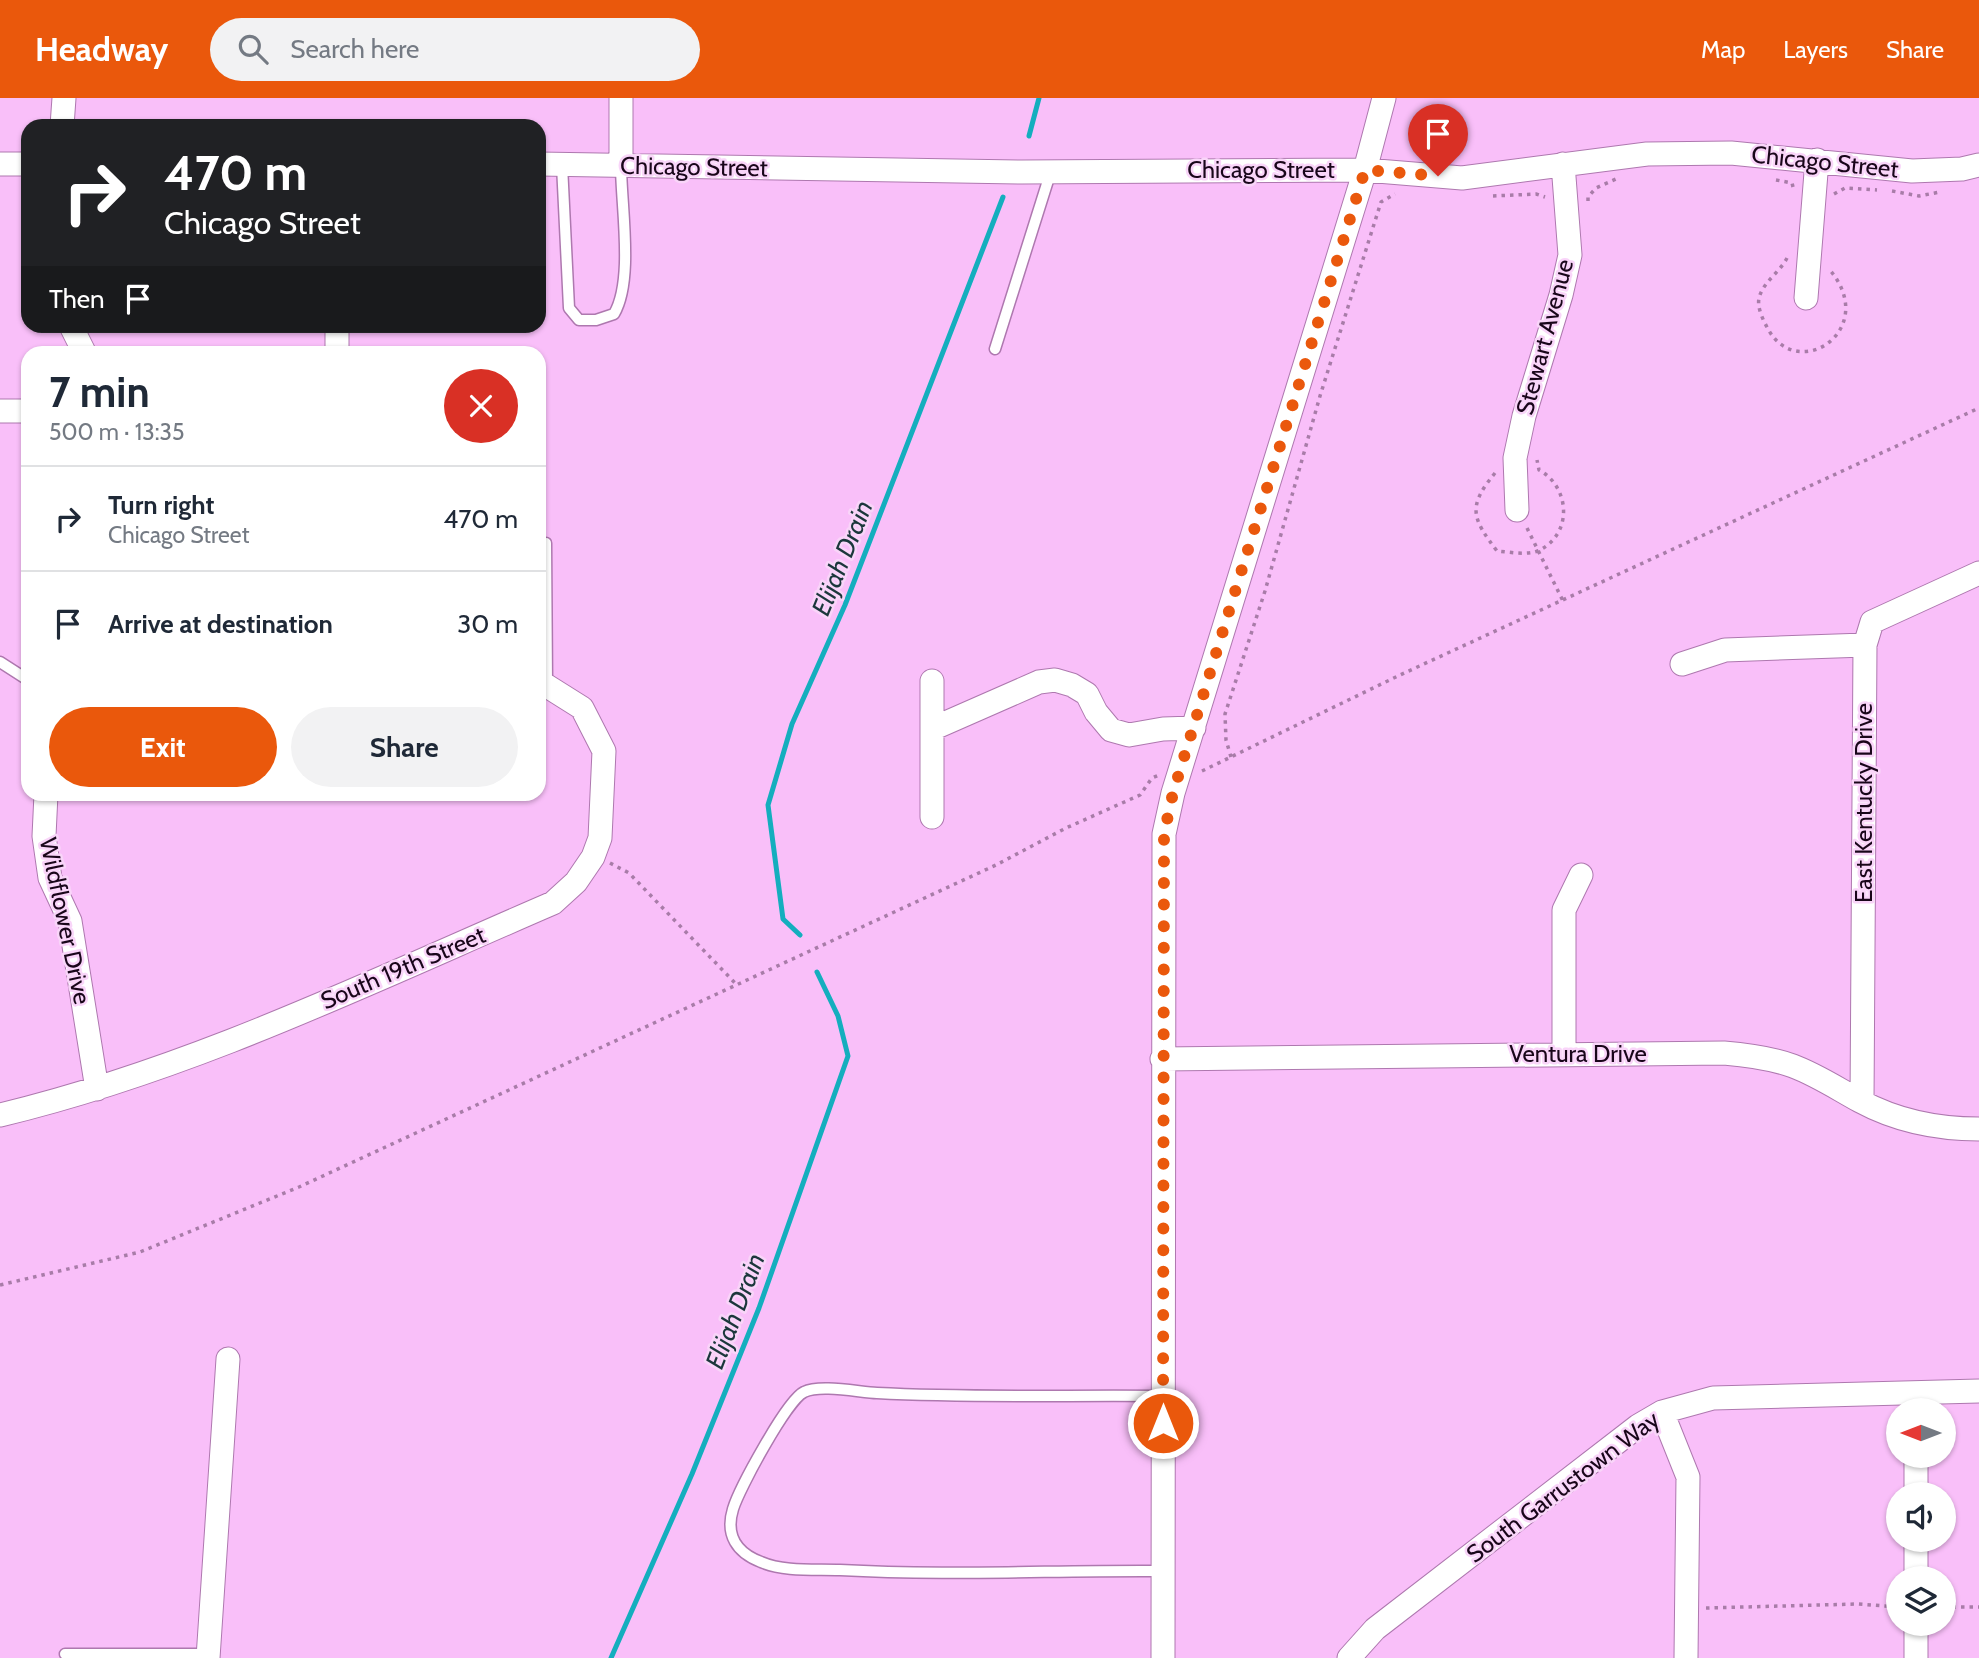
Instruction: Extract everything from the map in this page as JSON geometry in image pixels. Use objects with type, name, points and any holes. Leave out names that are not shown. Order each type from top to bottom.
[{"type":"street","points":[[62,119],[64,98]]},
{"type":"street","points":[[621,98],[621,165]]},
{"type":"street","points":[[1163,1658],[1164,834],[1173,793],[1365,170],[1384,98]]},
{"type":"street","name":"Chicago Street","points":[[550,164],[831,170],[1365,170],[1462,178],[1647,154],[1731,153],[1912,171],[1962,169],[1979,165]]},
{"type":"street","points":[[1806,298],[1817,160]]},
{"type":"street","points":[[0,164],[21,164]]},
{"type":"street","name":"Stewart Avenue","points":[[1517,510],[1515,458],[1519,437],[1570,256],[1563,164]]},
{"type":"street","points":[[0,411],[21,411]]},
{"type":"street","points":[[1682,664],[1725,650],[1865,645],[1872,622],[1979,573]]},
{"type":"street","name":"East Kentucky Drive","points":[[1862,1102],[1865,645]]},
{"type":"street","points":[[932,681],[932,817]]},
{"type":"street","points":[[932,729],[1039,682],[1055,681],[1072,685],[1087,694],[1096,712],[1111,730],[1129,735],[1163,729],[1194,728]]},
{"type":"street","name":"South 19th Street","points":[[0,1115],[97,1089],[190,1057],[553,903],[576,882],[593,857],[600,838],[604,751],[582,708],[546,688]]},
{"type":"street","name":"Wildflower Drive","points":[[46,801],[44,835],[50,878],[70,921],[97,1089]]},
{"type":"street","points":[[1564,1054],[1564,910],[1581,875]]},
{"type":"street","name":"Ventura Drive","points":[[1162,1059],[1724,1053],[1757,1056],[1793,1066],[1899,1118],[1934,1127],[1979,1129]]},
{"type":"street","points":[[208,1656],[229,1359]]},
{"type":"street","name":"South Garrustown Way","points":[[1935,1398],[1979,1391]]},
{"type":"street","name":"South Garrustown Way","points":[[1349,1658],[1375,1629],[1638,1426],[1662,1412],[1713,1398],[1886,1401]]},
{"type":"street","points":[[1662,1412],[1688,1477],[1686,1658]]},
{"type":"street","points":[[1916,1636],[1916,1658]]},
{"type":"lane","points":[[550,164],[569,308],[579,320],[596,320],[614,314],[621,301],[625,276],[621,165]]},
{"type":"lane","points":[[995,349],[1051,171]]},
{"type":"lane","points":[[0,662],[21,676]]},
{"type":"lane","points":[[1163,1396],[878,1393],[811,1389],[795,1398],[771,1436],[733,1509],[730,1527],[732,1538],[741,1551],[760,1562],[780,1567],[874,1572],[1163,1571]]},
{"type":"lane","points":[[65,1654],[208,1656]]},
{"type":"path","points":[[1199,774],[1401,675],[1979,408]]},
{"type":"path","points":[[1517,510],[1563,601]]},
{"type":"path","points":[[0,1285],[140,1252],[299,1187],[996,865],[1140,795],[1152,778],[1165,776]]},
{"type":"path","points":[[593,857],[629,873],[737,985]]},
{"type":"path","points":[[1686,1609],[1858,1604],[1886,1606]]},
{"type":"path","points":[[1956,1608],[1979,1607]]},
{"type":"waterway","name":"Elijah Drain","points":[[1029,136],[1039,98]]},
{"type":"waterway","name":"Elijah Drain","points":[[800,935],[783,919],[768,805],[792,724],[845,605],[1003,197]]},
{"type":"waterway","name":"Elijah Drain","points":[[611,1658],[692,1474],[759,1308],[848,1056],[838,1016],[817,972]]},
{"type":"route","points":[[1163,1423],[1164,834],[1173,793],[1365,170],[1438,176]]}]
